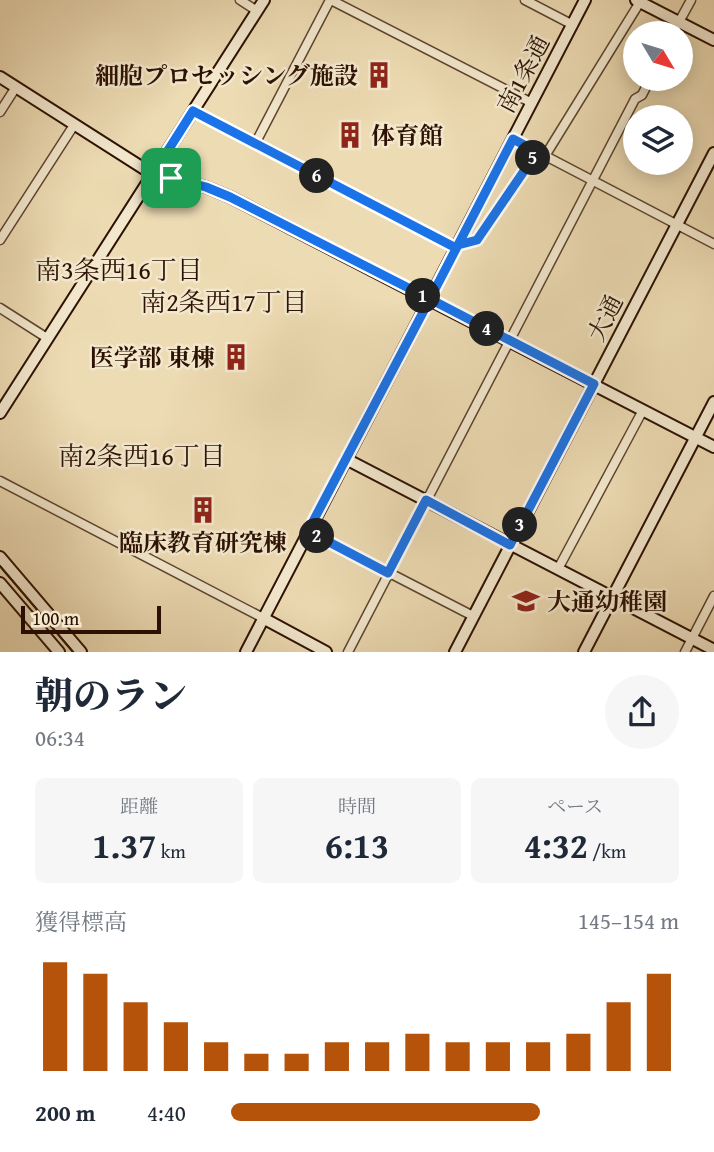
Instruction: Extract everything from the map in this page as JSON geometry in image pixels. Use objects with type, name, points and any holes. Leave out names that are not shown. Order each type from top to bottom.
[{"type":"street","points":[[240,0],[257,11]]},
{"type":"street","points":[[0,413],[264,0]]},
{"type":"street","points":[[255,144],[331,0],[532,103]]},
{"type":"street","points":[[525,0],[573,25]]},
{"type":"street","name":"南1条通","points":[[246,652],[586,0]]},
{"type":"street","points":[[680,21],[691,0]]},
{"type":"street","points":[[193,111],[457,246],[477,240],[541,154],[639,1],[677,21]]},
{"type":"street","points":[[693,29],[714,40]]},
{"type":"street","points":[[0,77],[153,174],[206,187],[230,197],[714,447]]},
{"type":"street","points":[[0,112],[16,87]]},
{"type":"street","points":[[348,652],[635,99],[644,91]]},
{"type":"street","points":[[0,240],[74,125]]},
{"type":"street","points":[[513,139],[714,244]]},
{"type":"street","name":"大通","points":[[455,652],[714,153]]},
{"type":"street","points":[[0,308],[47,338]]},
{"type":"street","points":[[584,652],[714,402]]},
{"type":"street","points":[[558,569],[643,410]]},
{"type":"street","points":[[346,459],[714,650]]},
{"type":"street","points":[[0,481],[326,652]]},
{"type":"street","points":[[308,531],[473,616]]},
{"type":"street","points":[[0,557],[81,652]]},
{"type":"street","points":[[0,583],[59,652]]},
{"type":"street","points":[[685,652],[714,596]]},
{"type":"tram line","points":[[0,566],[73,652]]},
{"type":"place","name":"細胞プロセッシング施設","points":[[379,75]]},
{"type":"place","name":"体育館","points":[[350,135]]},
{"type":"place","name":"医学部 東棟","points":[[236,357]]},
{"type":"place","name":"臨床教育研究棟","points":[[203,510]]},
{"type":"place","name":"大通幼稚園","points":[[526,601]]},
{"type":"district","name":"南3条西16丁目","points":[[119,269]]},
{"type":"district","name":"南2条西17丁目","points":[[224,301]]},
{"type":"district","name":"南2条西16丁目","points":[[142,455]]},
{"type":"route","points":[[171,178],[153,174],[193,111],[456,248],[477,240],[537,152],[513,139],[456,248],[430,299],[594,384],[510,545],[426,500],[388,573],[308,531],[430,299],[230,197],[206,187],[171,178]]}]
